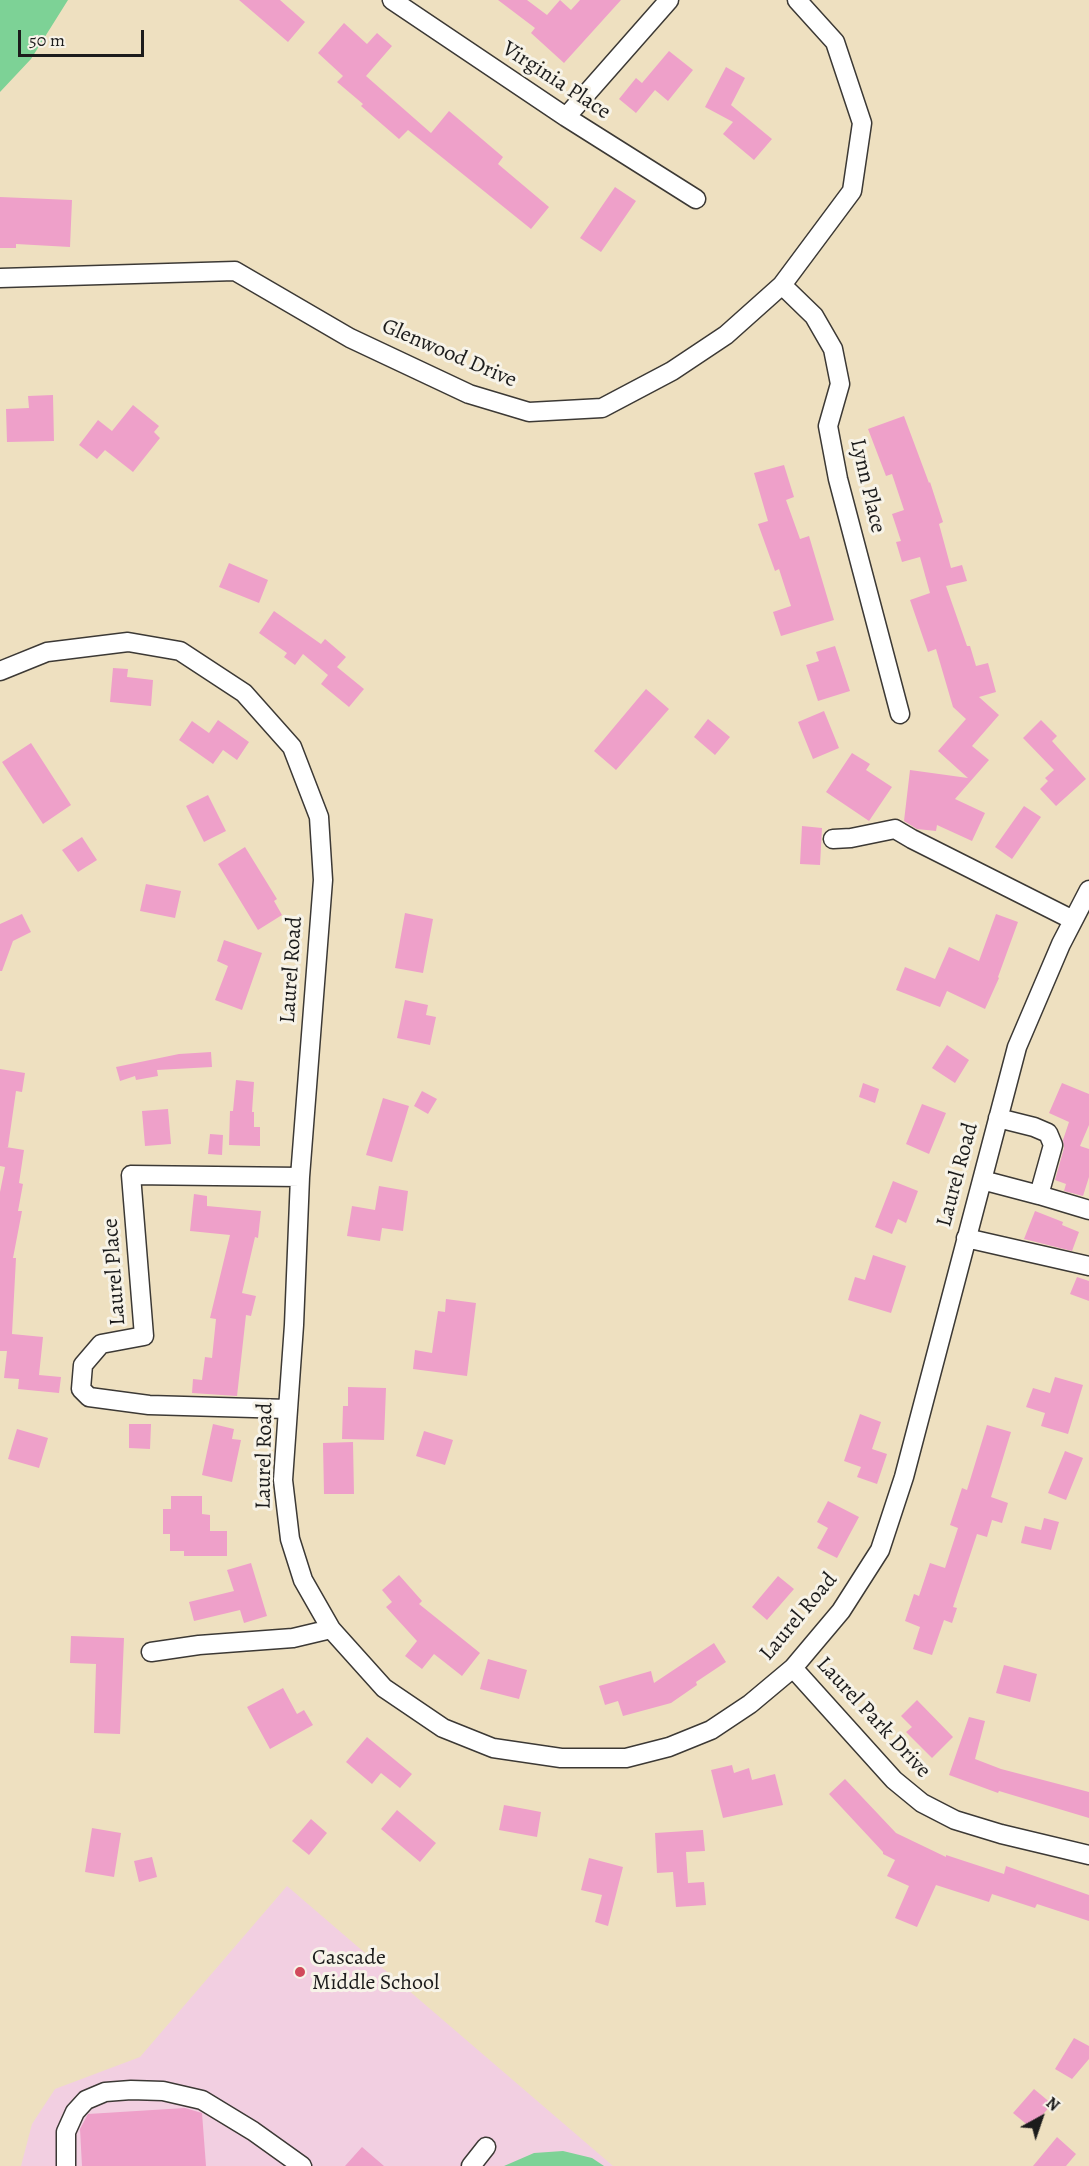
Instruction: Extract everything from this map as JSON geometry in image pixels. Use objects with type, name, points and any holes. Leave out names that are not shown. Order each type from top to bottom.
[{"type":"street","name":"Virginia Place","points":[[392,0],[566,117],[696,199]]},
{"type":"street","points":[[566,117],[669,0]]},
{"type":"street","name":"Glenwood Drive","points":[[0,278],[235,271],[350,338],[469,394],[529,412],[602,408],[672,371],[726,335],[782,285],[852,191],[862,123],[835,42],[797,0]]},
{"type":"street","name":"Lynn Place","points":[[782,285],[814,316],[833,349],[840,384],[828,426],[841,490],[900,714]]},
{"type":"street","name":"Laurel Road","points":[[0,671],[47,651],[128,642],[180,651],[244,693],[292,747],[319,817],[323,880],[300,1177],[294,1325],[284,1480],[290,1539],[303,1580],[331,1629],[384,1688],[443,1728],[493,1748],[561,1758],[626,1758],[669,1747],[711,1730],[750,1704],[793,1668],[841,1611],[880,1550],[904,1477],[1017,1047],[1073,920],[1089,890]]},
{"type":"street","points":[[833,839],[852,838],[895,829],[1073,920]]},
{"type":"street","points":[[998,1118],[1035,1127],[1048,1133],[1053,1145],[1039,1195]]},
{"type":"street","name":"Laurel Place","points":[[288,1409],[149,1405],[89,1397],[81,1389],[83,1365],[101,1344],[144,1336],[131,1175],[300,1177]]},
{"type":"street","points":[[982,1180],[1089,1210]]},
{"type":"street","points":[[966,1238],[1089,1266]]},
{"type":"street","points":[[151,1652],[199,1645],[293,1638],[331,1629]]},
{"type":"street","name":"Laurel Park Drive","points":[[793,1668],[894,1780],[922,1803],[955,1820],[1000,1834],[1089,1855]]},
{"type":"street","points":[[66,2166],[66,2132],[75,2112],[86,2100],[105,2092],[131,2090],[164,2091],[202,2100],[253,2131],[302,2166]]},
{"type":"street","points":[[471,2166],[486,2147]]},
{"type":"shaded area","name":"Cascade Middle School","points":[[287,1886],[613,2166],[21,2166],[32,2124],[55,2089],[140,2057]]},
{"type":"green space","points":[[0,0],[68,0],[31,59],[0,92]]},
{"type":"green space","points":[[563,2151],[592,2158],[604,2166],[504,2166],[534,2153]]},
{"type":"building","points":[[239,0],[280,0],[305,22],[288,42]]},
{"type":"building","points":[[498,0],[527,0],[547,15],[560,0],[571,10],[580,0],[621,0],[564,63],[531,33],[535,28]]},
{"type":"building","points":[[344,23],[367,44],[377,33],[392,46],[366,76],[431,133],[449,111],[503,157],[498,164],[549,207],[531,229],[408,130],[399,139],[337,82],[343,76],[318,53]]},
{"type":"building","points":[[669,51],[693,70],[668,101],[655,90],[636,113],[619,99],[636,78],[642,83]]},
{"type":"building","points":[[726,67],[745,78],[731,105],[772,139],[754,160],[723,134],[733,122],[705,107]]},
{"type":"building","points":[[615,187],[636,201],[601,252],[580,238]]},
{"type":"building","points":[[0,197],[72,200],[70,247],[16,244],[16,248],[0,248]]},
{"type":"building","points":[[53,395],[54,441],[7,442],[6,409],[29,408],[28,396]]},
{"type":"building","points":[[133,405],[159,426],[154,432],[160,438],[133,472],[105,450],[97,459],[79,445],[98,420],[112,431]]},
{"type":"building","points":[[904,416],[943,522],[939,524],[951,568],[962,565],[967,581],[946,586],[976,666],[988,663],[996,692],[979,697],[999,715],[972,746],[989,760],[955,799],[985,813],[972,841],[937,825],[936,831],[917,829],[904,821],[910,770],[968,778],[938,751],[966,719],[953,707],[936,649],[928,652],[910,600],[930,593],[920,557],[902,562],[896,542],[901,541],[892,514],[904,510],[892,474],[886,476],[868,429]]},
{"type":"building","points":[[784,465],[794,497],[786,500],[800,539],[809,536],[834,620],[781,636],[773,612],[791,606],[779,569],[775,571],[758,524],[768,521],[754,473]]},
{"type":"building","points":[[229,563],[268,580],[259,603],[219,587]]},
{"type":"building","points":[[274,611],[321,644],[325,639],[346,657],[337,667],[364,689],[349,707],[321,684],[328,675],[303,654],[295,665],[284,657],[287,653],[259,633]]},
{"type":"building","points":[[835,646],[850,691],[818,701],[806,665],[819,661],[816,652]]},
{"type":"building","points":[[113,668],[128,669],[127,677],[153,680],[151,706],[110,702]]},
{"type":"building","points":[[646,689],[669,709],[616,770],[594,751]]},
{"type":"building","points":[[824,711],[839,748],[813,759],[798,722]]},
{"type":"building","points":[[708,719],[730,737],[715,755],[694,737]]},
{"type":"building","points":[[218,720],[249,742],[237,760],[223,750],[213,764],[179,740],[192,721],[209,733]]},
{"type":"building","points":[[1041,720],[1057,736],[1052,741],[1086,779],[1056,806],[1040,789],[1048,781],[1045,778],[1054,770],[1023,738]]},
{"type":"building","points":[[31,743],[71,805],[43,824],[2,762]]},
{"type":"building","points":[[852,753],[870,764],[866,770],[892,787],[869,821],[826,792]]},
{"type":"building","points":[[208,795],[226,831],[204,842],[186,806]]},
{"type":"building","points":[[1024,806],[1041,817],[1012,859],[995,847]]},
{"type":"building","points":[[802,826],[822,828],[820,865],[800,864]]},
{"type":"building","points":[[82,837],[97,860],[78,872],[62,850]]},
{"type":"building","points":[[245,847],[277,899],[274,901],[282,915],[258,930],[218,864]]},
{"type":"building","points":[[146,884],[181,891],[175,918],[140,911]]},
{"type":"building","points":[[405,913],[433,919],[423,973],[395,968]]},
{"type":"building","points":[[22,914],[31,932],[13,941],[2,971],[0,971],[0,924]]},
{"type":"building","points":[[996,914],[1018,922],[999,978],[985,1009],[947,991],[940,1007],[896,990],[905,967],[935,979],[949,947],[979,961]]},
{"type":"building","points":[[224,940],[262,953],[242,1010],[215,1000],[228,966],[217,961]]},
{"type":"building","points":[[405,1000],[428,1005],[426,1015],[436,1017],[430,1045],[397,1038]]},
{"type":"building","points":[[947,1045],[969,1060],[955,1083],[932,1068]]},
{"type":"building","points":[[211,1052],[212,1067],[157,1070],[158,1076],[136,1080],[135,1076],[120,1081],[116,1067],[179,1054]]},
{"type":"building","points":[[0,1069],[25,1073],[22,1092],[16,1091],[8,1147],[6,1147],[24,1150],[19,1183],[23,1184],[18,1211],[22,1211],[13,1258],[16,1258],[12,1334],[43,1337],[39,1375],[61,1377],[59,1393],[18,1389],[19,1379],[4,1378],[7,1351],[0,1351],[0,1192],[5,1167],[0,1166]]},
{"type":"building","points":[[236,1080],[254,1082],[252,1112],[254,1112],[254,1127],[260,1127],[260,1146],[229,1145],[230,1111],[233,1111]]},
{"type":"building","points":[[863,1083],[879,1089],[875,1103],[859,1097]]},
{"type":"building","points":[[1062,1083],[1089,1094],[1089,1125],[1080,1146],[1089,1149],[1089,1177],[1083,1196],[1064,1191],[1066,1184],[1055,1180],[1069,1122],[1049,1113]]},
{"type":"building","points":[[422,1091],[437,1099],[428,1114],[414,1106]]},
{"type":"building","points":[[383,1098],[409,1106],[392,1162],[366,1155]]},
{"type":"building","points":[[922,1104],[946,1113],[929,1154],[906,1144]]},
{"type":"building","points":[[168,1109],[171,1144],[145,1146],[142,1111]]},
{"type":"building","points":[[210,1134],[223,1135],[222,1155],[208,1154]]},
{"type":"building","points":[[893,1181],[918,1191],[906,1223],[898,1219],[892,1234],[875,1227]]},
{"type":"building","points":[[379,1186],[408,1191],[403,1231],[382,1228],[380,1241],[347,1236],[352,1206],[375,1210]]},
{"type":"building","points":[[194,1194],[207,1196],[207,1206],[261,1211],[258,1238],[255,1237],[242,1293],[256,1296],[251,1316],[246,1315],[237,1396],[192,1393],[193,1379],[202,1380],[205,1357],[212,1358],[216,1319],[210,1318],[230,1235],[190,1231]]},
{"type":"building","points":[[1035,1211],[1063,1222],[1062,1225],[1079,1232],[1072,1251],[1024,1239]]},
{"type":"building","points":[[873,1255],[906,1266],[891,1313],[848,1300],[855,1277],[865,1280]]},
{"type":"building","points":[[1077,1277],[1089,1281],[1089,1301],[1070,1294]]},
{"type":"building","points":[[446,1299],[476,1303],[467,1376],[413,1369],[415,1350],[432,1353],[438,1311],[445,1312]]},
{"type":"building","points":[[1055,1377],[1083,1385],[1068,1434],[1041,1426],[1045,1413],[1026,1407],[1033,1388],[1050,1393]]},
{"type":"building","points":[[348,1387],[386,1388],[384,1440],[342,1439],[343,1406],[348,1406]]},
{"type":"building","points":[[860,1414],[881,1422],[872,1449],[887,1454],[877,1484],[857,1477],[861,1467],[844,1461]]},
{"type":"building","points":[[129,1424],[151,1424],[150,1449],[129,1448]]},
{"type":"building","points":[[213,1424],[234,1429],[232,1439],[241,1440],[232,1482],[202,1475]]},
{"type":"building","points":[[987,1425],[1011,1432],[991,1497],[1008,1503],[1002,1523],[992,1520],[987,1537],[977,1534],[953,1607],[957,1608],[952,1623],[944,1620],[932,1655],[913,1649],[920,1627],[905,1621],[914,1594],[919,1596],[930,1563],[945,1568],[958,1528],[950,1525],[962,1488],[967,1490]]},
{"type":"building","points":[[17,1429],[48,1438],[39,1468],[8,1459]]},
{"type":"building","points":[[424,1431],[453,1440],[445,1465],[416,1456]]},
{"type":"building","points":[[353,1442],[354,1494],[324,1494],[323,1443]]},
{"type":"building","points":[[1065,1451],[1083,1458],[1066,1500],[1048,1493]]},
{"type":"building","points":[[171,1496],[202,1496],[202,1514],[210,1515],[210,1531],[227,1531],[227,1556],[184,1556],[184,1551],[170,1551],[170,1534],[163,1534],[163,1509],[171,1509]]},
{"type":"building","points":[[828,1501],[859,1517],[837,1558],[817,1548],[828,1528],[817,1522]]},
{"type":"building","points":[[1044,1518],[1059,1522],[1051,1550],[1021,1543],[1025,1526],[1041,1530]]},
{"type":"building","points":[[251,1563],[267,1616],[244,1623],[240,1610],[194,1621],[189,1602],[234,1591],[227,1570]]},
{"type":"building","points":[[399,1575],[422,1601],[419,1604],[480,1653],[462,1676],[434,1654],[422,1669],[405,1656],[417,1641],[386,1607],[392,1602],[382,1590]]},
{"type":"building","points":[[778,1576],[794,1589],[767,1620],[752,1607]]},
{"type":"building","points":[[71,1636],[124,1638],[120,1734],[94,1733],[96,1664],[70,1663]]},
{"type":"building","points":[[714,1643],[726,1662],[696,1682],[697,1685],[671,1703],[623,1716],[618,1701],[605,1705],[599,1686],[651,1671],[654,1683]]},
{"type":"building","points":[[488,1659],[527,1670],[519,1699],[480,1689]]},
{"type":"building","points":[[1004,1665],[1037,1674],[1030,1702],[996,1693]]},
{"type":"building","points":[[283,1688],[297,1714],[304,1710],[313,1725],[270,1749],[247,1707]]},
{"type":"building","points":[[917,1700],[953,1737],[932,1758],[906,1732],[912,1727],[901,1716]]},
{"type":"building","points":[[969,1717],[985,1721],[975,1759],[1001,1769],[1089,1792],[1089,1818],[999,1791],[998,1793],[949,1775]]},
{"type":"building","points":[[367,1737],[412,1774],[400,1788],[381,1773],[372,1784],[346,1762]]},
{"type":"building","points":[[732,1765],[734,1773],[749,1768],[752,1780],[775,1774],[783,1805],[723,1818],[711,1770]]},
{"type":"building","points":[[845,1779],[896,1833],[946,1857],[946,1855],[1004,1874],[1006,1866],[1089,1895],[1089,1921],[1037,1904],[1035,1908],[992,1894],[989,1902],[936,1885],[917,1927],[895,1918],[909,1886],[887,1876],[895,1860],[883,1854],[829,1794]]},
{"type":"building","points":[[504,1805],[541,1812],[537,1837],[499,1830]]},
{"type":"building","points":[[397,1810],[436,1843],[420,1862],[381,1829]]},
{"type":"building","points":[[311,1819],[327,1833],[309,1855],[292,1841]]},
{"type":"building","points":[[92,1828],[121,1833],[114,1877],[85,1872]]},
{"type":"building","points":[[703,1830],[705,1851],[686,1852],[688,1883],[704,1882],[706,1905],[676,1907],[673,1872],[657,1873],[655,1833]]},
{"type":"building","points":[[152,1857],[157,1877],[139,1882],[134,1861]]},
{"type":"building","points":[[589,1858],[623,1867],[608,1926],[595,1922],[602,1895],[581,1890]]},
{"type":"building","points":[[1074,2038],[1089,2046],[1089,2059],[1072,2079],[1055,2069]]},
{"type":"building","points":[[1034,2089],[1052,2104],[1031,2128],[1013,2113]]},
{"type":"building","points":[[185,2108],[202,2113],[206,2166],[82,2166],[80,2129],[88,2114]]},
{"type":"building","points":[[1057,2137],[1076,2154],[1066,2166],[1033,2166]]},
{"type":"building","points":[[362,2147],[384,2166],[345,2166]]},
{"type":"place","name":"Cascade Middle School","points":[[300,1972]]}]
